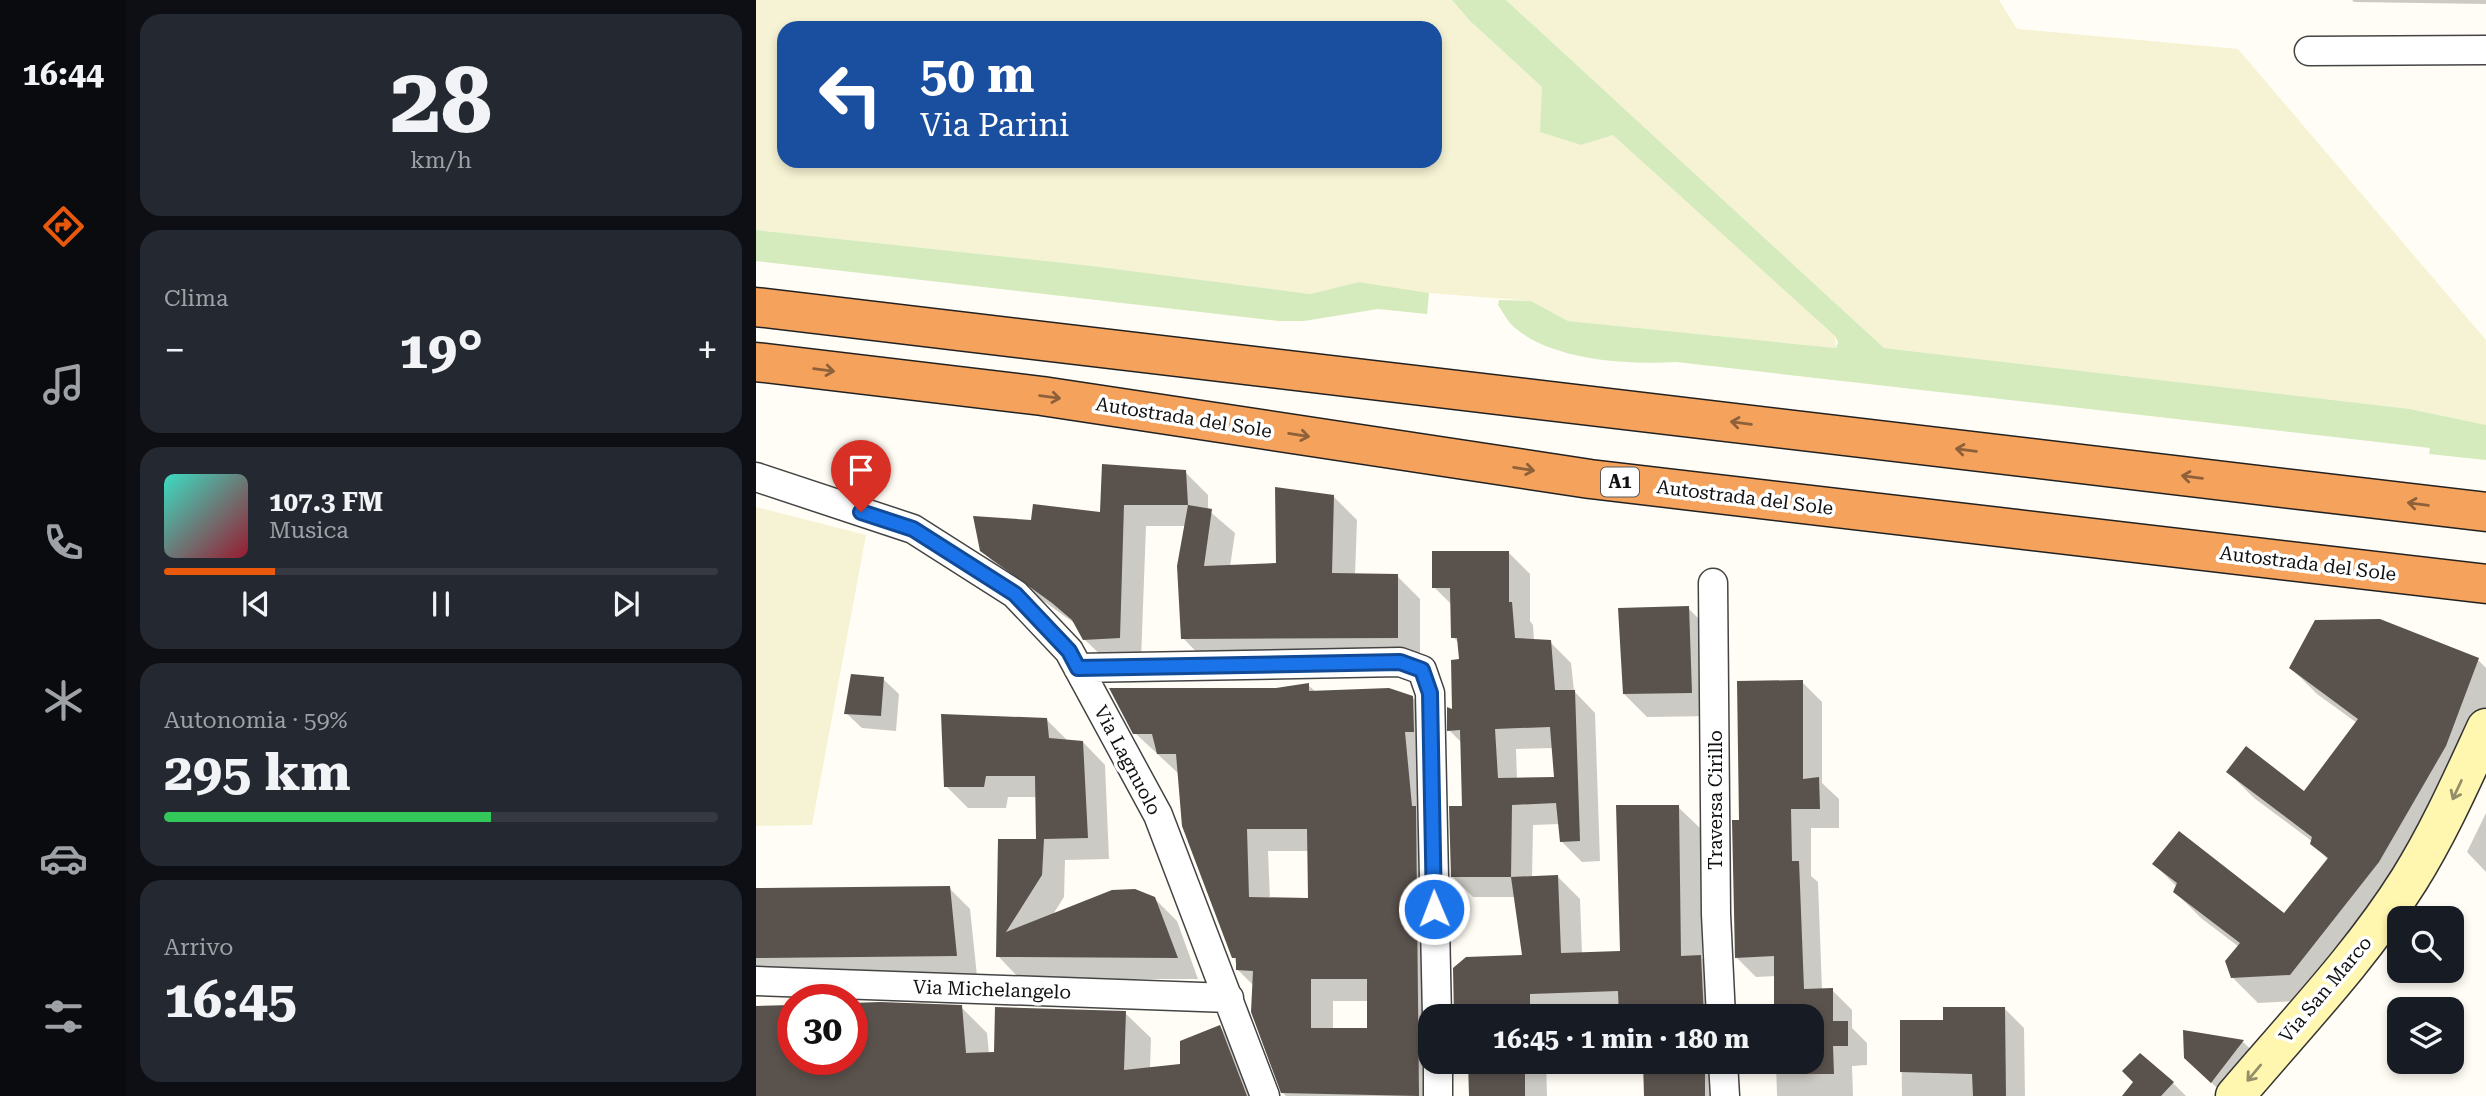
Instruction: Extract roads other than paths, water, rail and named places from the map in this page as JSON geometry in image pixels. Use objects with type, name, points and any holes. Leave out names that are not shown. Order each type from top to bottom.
[{"type":"highway","points":[[756,307],[2486,512]]},
{"type":"highway","name":"Autostrada del Sole","points":[[756,362],[1042,396],[1590,479],[2486,584]]},
{"type":"main road","name":"Via San Marco","points":[[2235,1096],[2363,944],[2409,880],[2448,811],[2486,728]]},
{"type":"street","points":[[2309,51],[2486,50]]},
{"type":"street","name":"Via Lagnuolo","points":[[756,477],[913,529],[1015,594],[1069,651],[1158,815],[1265,1096]]},
{"type":"street","name":"Traversa Cirillo","points":[[1713,583],[1716,914],[1720,1004]]},
{"type":"street","points":[[1078,668],[1400,662],[1422,670],[1430,693],[1437,1004]]},
{"type":"street","name":"Via Michelangelo","points":[[756,981],[1229,998]]},
{"type":"street","points":[[1438,1074],[1438,1096]]},
{"type":"street","points":[[1724,1074],[1725,1096]]}]
